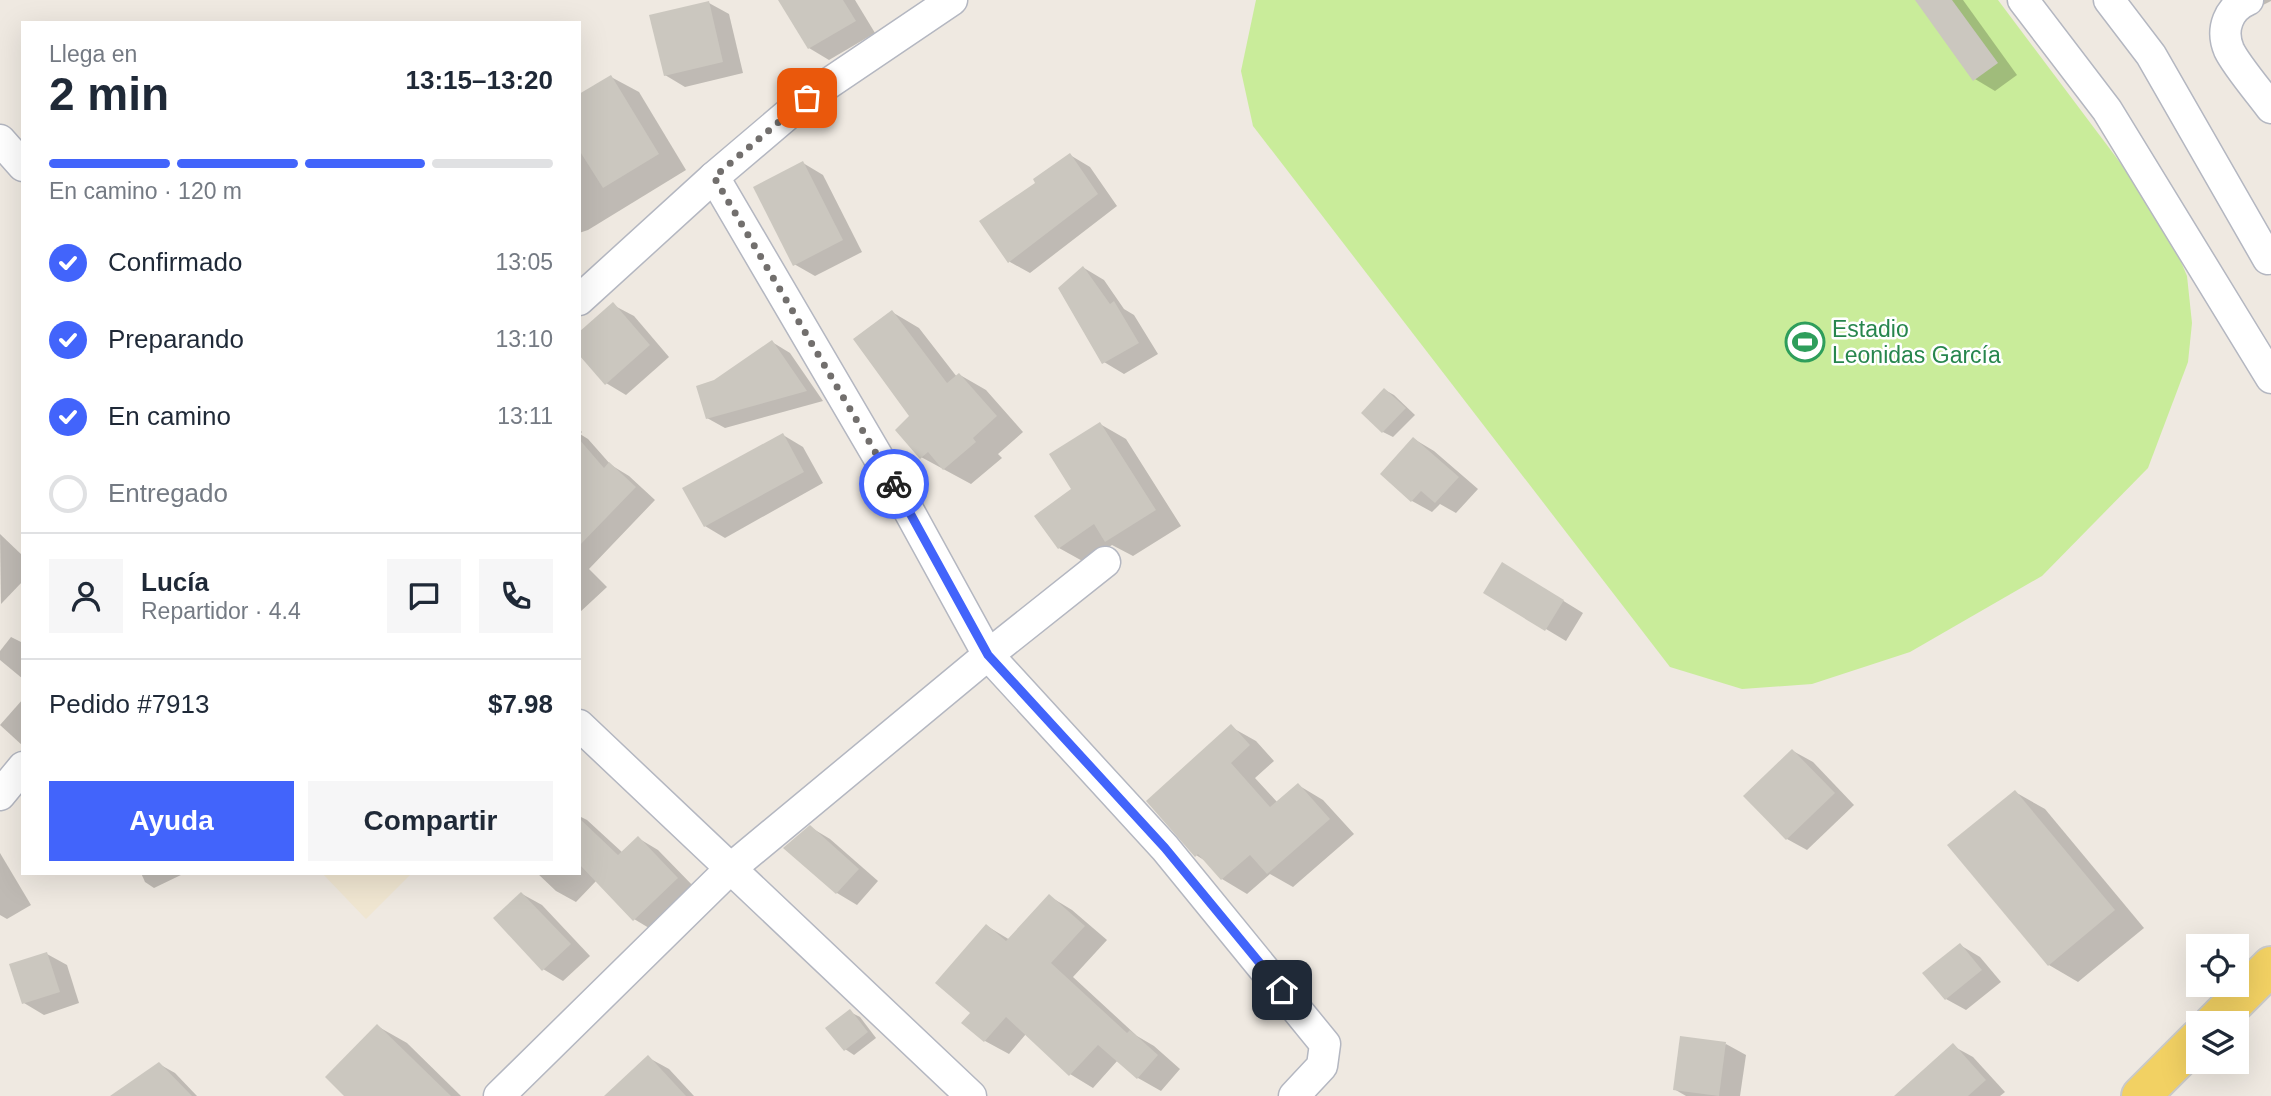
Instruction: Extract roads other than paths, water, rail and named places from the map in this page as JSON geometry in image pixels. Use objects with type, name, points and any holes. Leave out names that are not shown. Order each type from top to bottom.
[{"type":"main road","points":[[2226,1011],[2271,966]]},
{"type":"main road","points":[[2141,1096],[2186,1051]]},
{"type":"street","points":[[581,298],[714,177],[807,98],[952,0]]},
{"type":"street","points":[[2023,0],[2106,110],[2271,378]]},
{"type":"street","points":[[2109,0],[2151,55],[2268,260]]},
{"type":"street","points":[[2248,0],[2236,5],[2226,23],[2228,49],[2271,108]]},
{"type":"street","points":[[0,139],[21,164]]},
{"type":"street","points":[[714,177],[898,491],[988,655],[1165,848],[1325,1044],[1322,1066],[1294,1096]]},
{"type":"street","points":[[499,1096],[730,869],[988,655],[1105,562]]},
{"type":"street","points":[[581,727],[971,1096]]},
{"type":"street","points":[[0,795],[21,769]]},
{"type":"place","name":"Estadio Leonidas García","points":[[1805,342]]}]
